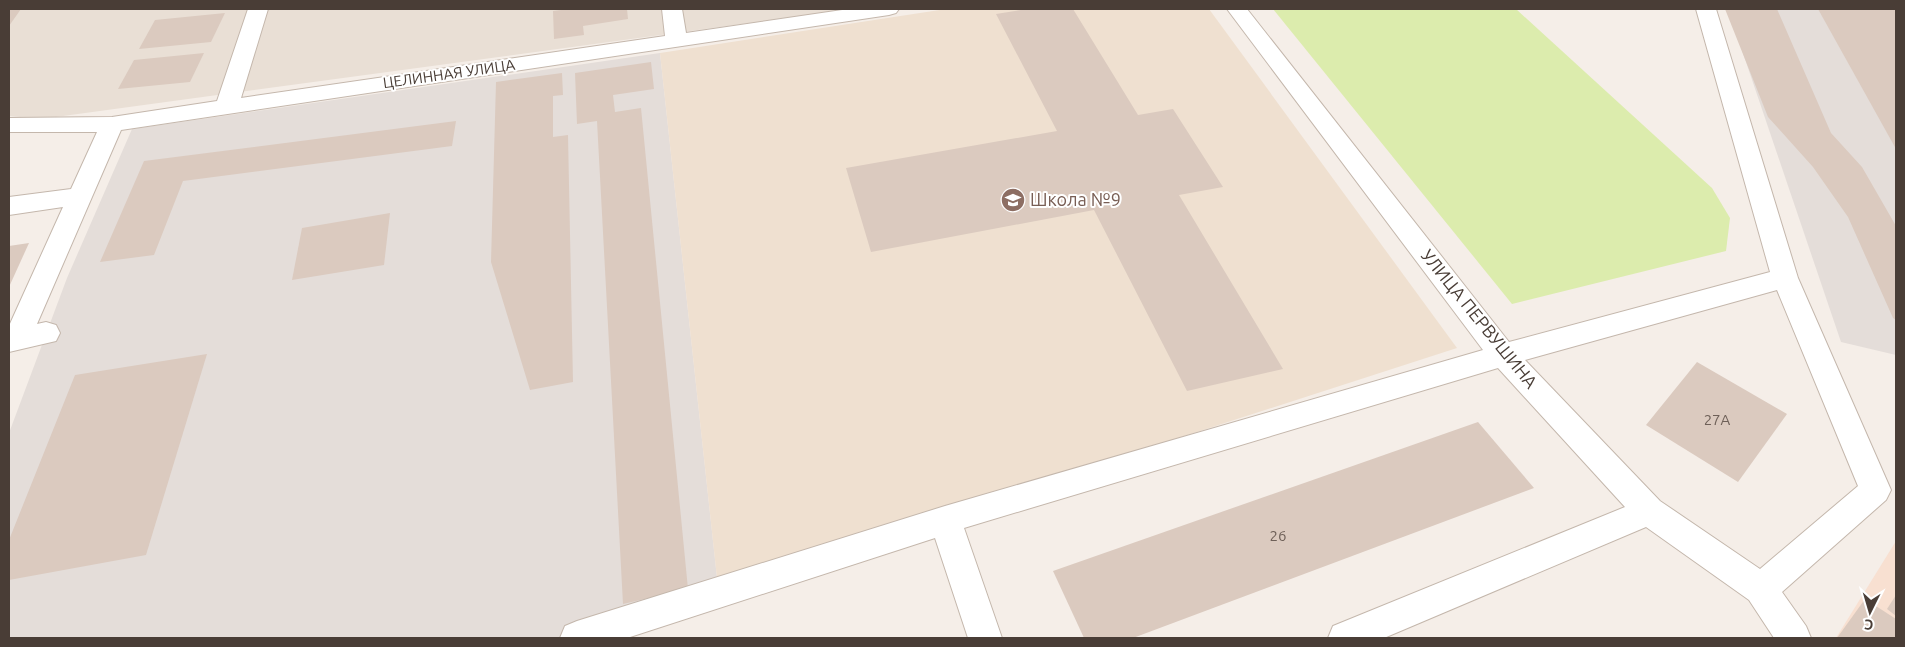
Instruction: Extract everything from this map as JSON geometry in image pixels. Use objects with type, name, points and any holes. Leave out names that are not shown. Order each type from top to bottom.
[{"type":"street","points":[[227,106],[258,9]]},
{"type":"street","points":[[672,9],[676,39]]},
{"type":"street","name":"ЦЕЛИННАЯ УЛИЦА","points":[[9,125],[112,124],[676,39],[889,9]]},
{"type":"street","name":"УЛИЦА ПЕРВУШИНА","points":[[1237,9],[1503,355],[1649,510],[1761,589]]},
{"type":"street","points":[[1706,9],[1785,278],[1875,490],[1761,589],[1794,638]]},
{"type":"street","points":[[13,340],[112,124]]},
{"type":"street","points":[[9,206],[80,196]]},
{"type":"street","points":[[576,638],[945,520],[1503,355],[1785,278]]},
{"type":"street","points":[[13,340],[46,332]]},
{"type":"street","points":[[1345,638],[1649,510]]},
{"type":"street","points":[[945,520],[985,638]]},
{"type":"shaded area","points":[[9,9],[852,9],[41,119],[9,116]]},
{"type":"shaded area","name":"Школа №9","points":[[946,9],[1209,9],[1457,348],[718,587],[660,53]]},
{"type":"shaded area","points":[[1728,9],[1896,9],[1896,355],[1841,342]]},
{"type":"shaded area","points":[[660,53],[718,587],[568,626],[568,638],[9,638],[9,433],[67,278],[132,129]]},
{"type":"shaded area","points":[[1896,541],[1896,638],[1836,638]]},
{"type":"green space","points":[[1273,9],[1516,9],[1712,188],[1730,218],[1726,251],[1512,304]]},
{"type":"building","points":[[9,9],[21,9],[9,26]]},
{"type":"building","points":[[569,9],[627,9],[628,19],[583,26],[584,35],[554,39],[553,11]]},
{"type":"building","points":[[1027,9],[1073,9],[1138,115],[1173,109],[1223,187],[1179,195],[1283,369],[1187,391],[1094,210],[871,252],[846,168],[1057,131],[996,14]]},
{"type":"building","points":[[1725,9],[1777,9],[1831,133],[1862,167],[1896,226],[1896,320],[1893,318],[1848,217],[1813,167],[1768,117]]},
{"type":"building","points":[[1818,9],[1896,9],[1896,149]]},
{"type":"building","points":[[225,13],[211,42],[139,49],[155,20]]},
{"type":"building","points":[[204,53],[190,82],[118,89],[134,60]]},
{"type":"building","points":[[651,62],[654,89],[613,95],[615,112],[641,108],[688,589],[623,604],[597,121],[577,124],[575,73]]},
{"type":"building","points":[[562,73],[563,95],[553,96],[553,137],[568,135],[573,382],[530,390],[491,262],[496,82]]},
{"type":"building","points":[[456,121],[452,146],[183,181],[154,255],[100,262],[144,161]]},
{"type":"building","points":[[390,213],[384,265],[292,280],[302,228]]},
{"type":"building","points":[[29,243],[9,287],[9,246]]},
{"type":"building","points":[[207,354],[146,555],[9,580],[9,540],[75,375]]},
{"type":"building","points":[[1697,362],[1787,414],[1738,482],[1646,425]]},
{"type":"building","points":[[1478,422],[1534,488],[1133,638],[1084,638],[1053,571]]},
{"type":"building","points":[[1896,595],[1896,616],[1887,609]]},
{"type":"building","points":[[1865,599],[1896,619],[1896,638],[1837,638]]},
{"type":"place","name":"Школа №9","points":[[1013,200]]}]
